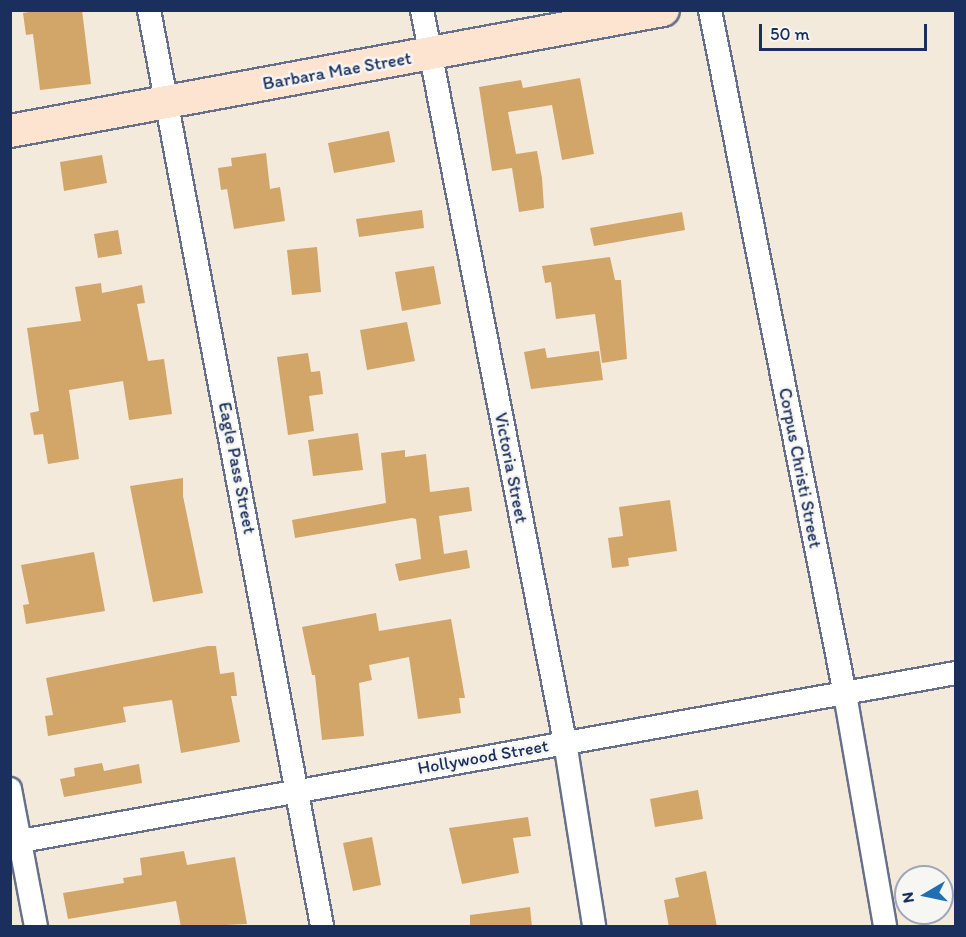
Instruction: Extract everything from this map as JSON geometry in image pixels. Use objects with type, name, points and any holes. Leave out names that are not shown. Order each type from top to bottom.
[{"type":"street","name":"Eagle Pass Street","points":[[149,10],[299,790],[322,927]]},
{"type":"street","name":"Victoria Street","points":[[422,10],[565,742],[594,927]]},
{"type":"street","name":"Barbara Mae Street","points":[[10,131],[663,10]]},
{"type":"street","name":"Corpus Christi Street","points":[[710,10],[845,694],[885,927]]},
{"type":"street","name":"Hollywood Street","points":[[16,842],[956,673]]},
{"type":"street","points":[[10,789],[16,842],[36,927]]},
{"type":"building","points":[[41,10],[82,10],[91,84],[40,90],[33,34],[26,35],[23,13]]},
{"type":"building","points":[[580,78],[594,154],[562,160],[552,105],[508,112],[516,154],[537,151],[542,178],[544,208],[519,212],[512,168],[492,171],[479,87],[521,80],[523,88]]},
{"type":"building","points":[[389,131],[395,162],[334,173],[328,143]]},
{"type":"building","points":[[266,153],[270,189],[280,187],[285,221],[234,229],[227,189],[221,190],[218,168],[232,166],[231,158]]},
{"type":"building","points":[[102,155],[107,183],[64,191],[60,162]]},
{"type":"building","points":[[422,210],[424,228],[359,237],[356,219]]},
{"type":"building","points":[[682,212],[685,230],[594,246],[590,228]]},
{"type":"building","points":[[118,230],[122,254],[98,258],[94,234]]},
{"type":"building","points":[[317,247],[321,292],[292,295],[287,250]]},
{"type":"building","points":[[610,257],[615,280],[621,280],[627,359],[602,363],[595,314],[556,319],[551,282],[545,283],[542,266]]},
{"type":"building","points":[[434,266],[441,304],[402,311],[395,272]]},
{"type":"building","points":[[101,283],[102,293],[142,285],[145,303],[137,304],[148,361],[164,359],[172,414],[129,420],[123,381],[69,390],[79,459],[48,464],[43,434],[34,435],[30,413],[39,411],[27,328],[81,321],[75,287]]},
{"type":"building","points":[[407,322],[415,361],[367,370],[360,330]]},
{"type":"building","points":[[545,348],[547,358],[599,351],[603,380],[531,389],[524,352]]},
{"type":"building","points":[[308,353],[311,372],[320,371],[323,394],[309,396],[314,431],[288,435],[277,357]]},
{"type":"building","points":[[358,433],[363,470],[313,476],[308,440]]},
{"type":"building","points":[[405,450],[405,457],[426,454],[430,492],[469,487],[472,511],[439,516],[444,554],[467,550],[470,568],[399,581],[395,564],[421,559],[416,519],[412,518],[295,538],[292,520],[386,503],[381,453]]},
{"type":"building","points":[[183,478],[183,496],[203,593],[153,602],[130,486]]},
{"type":"building","points":[[670,500],[677,551],[628,558],[629,566],[612,568],[608,538],[623,536],[619,507]]},
{"type":"building","points":[[94,552],[105,611],[26,624],[23,605],[29,604],[21,565]]},
{"type":"building","points":[[376,613],[379,631],[451,619],[465,698],[459,698],[461,713],[418,719],[409,657],[369,665],[372,680],[359,683],[364,736],[322,740],[315,675],[312,675],[302,627]]},
{"type":"building","points":[[216,646],[220,674],[234,672],[237,696],[231,696],[240,742],[181,753],[172,700],[123,707],[126,722],[48,736],[45,716],[53,715],[46,678]]},
{"type":"building","points":[[102,763],[104,771],[139,764],[142,783],[64,797],[60,779],[75,776],[74,768]]},
{"type":"building","points":[[698,790],[703,819],[655,827],[650,799]]},
{"type":"building","points":[[528,817],[531,836],[513,838],[519,873],[462,884],[449,828]]},
{"type":"building","points":[[372,837],[381,885],[353,891],[343,843]]},
{"type":"building","points":[[184,851],[187,865],[235,857],[247,924],[181,927],[176,901],[68,919],[63,893],[124,883],[123,878],[142,875],[140,858]]},
{"type":"building","points":[[706,871],[717,927],[669,927],[664,900],[679,897],[675,878]]},
{"type":"building","points":[[530,907],[532,927],[470,927],[470,915]]}]
